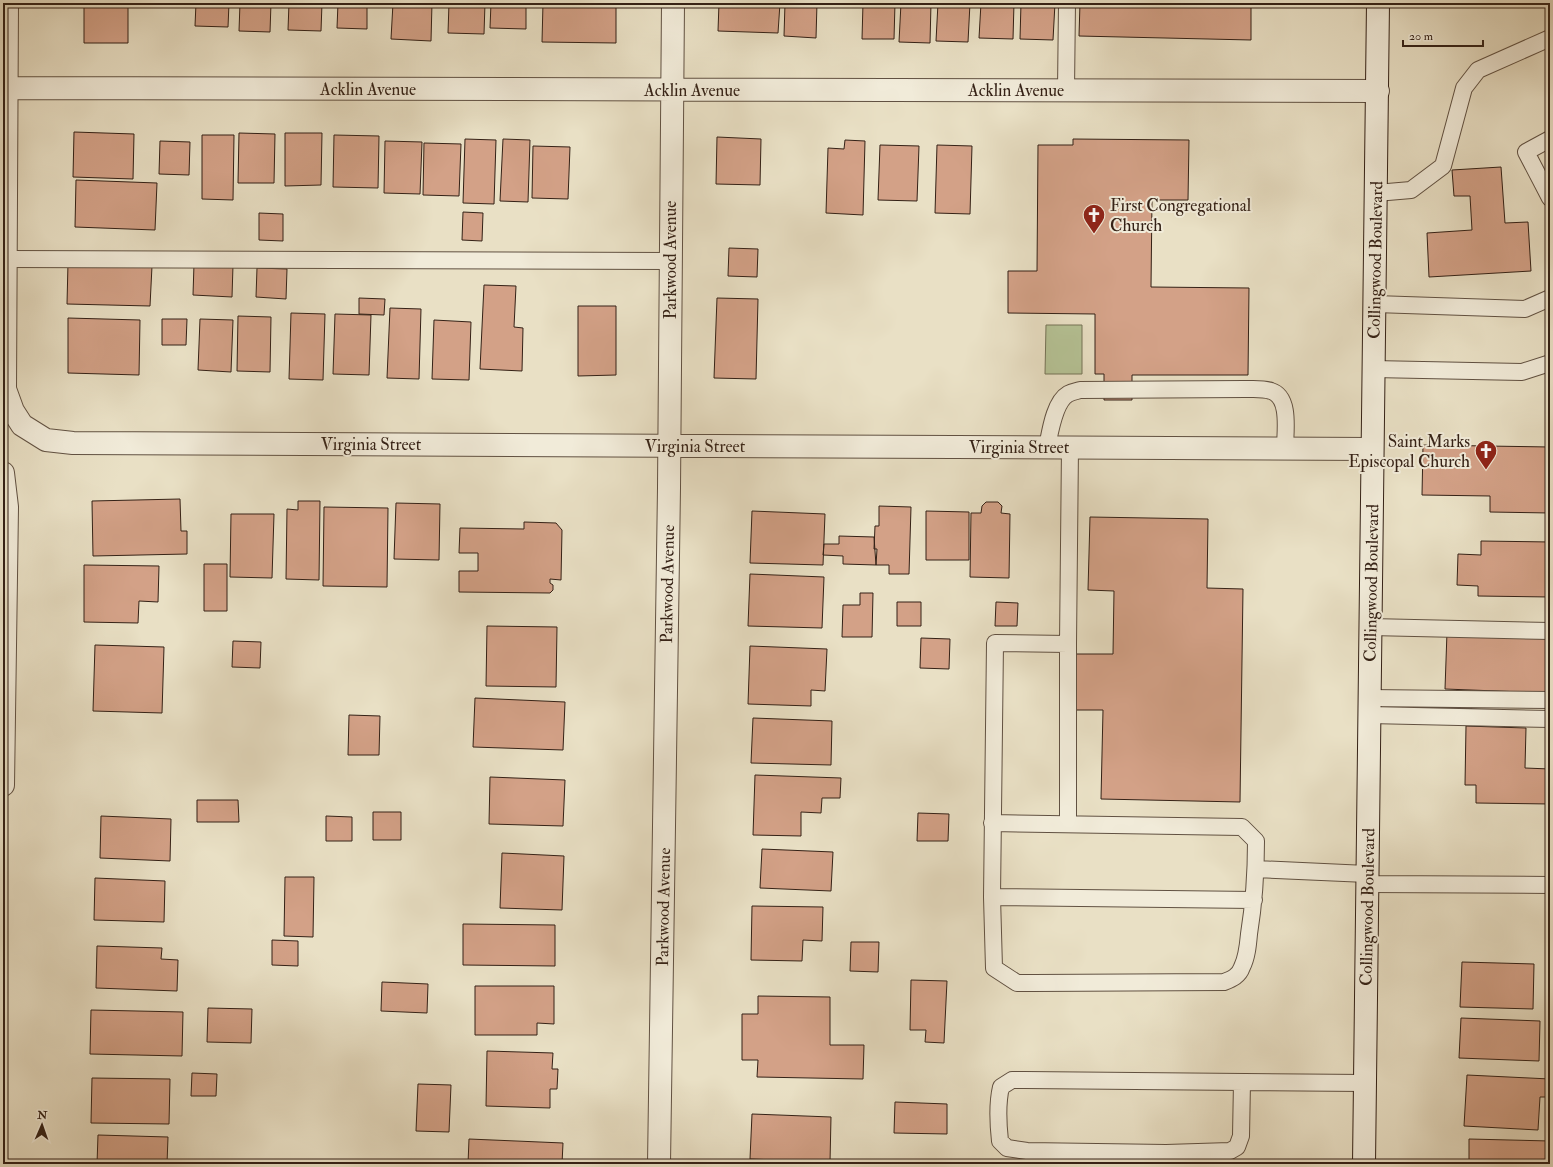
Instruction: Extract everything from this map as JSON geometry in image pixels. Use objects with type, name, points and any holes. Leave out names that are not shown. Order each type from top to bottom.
[{"type":"street","points":[[7,3],[7,259]]},
{"type":"street","name":"Parkwood Avenue","points":[[659,1164],[669,445],[673,3]]},
{"type":"street","name":"Collingwood Boulevard","points":[[1364,1164],[1378,3]]},
{"type":"street","name":"Acklin Avenue","points":[[6,88],[1378,91]]},
{"type":"street","name":"Virginia Street","points":[[7,259],[5,389],[13,411],[22,426],[46,440],[74,443],[1372,449]]},
{"type":"street","points":[[3,473],[7,507],[3,785]]},
{"type":"lane","points":[[1066,90],[1067,3]]},
{"type":"lane","points":[[1376,193],[1411,190],[1443,166],[1464,88],[1478,70],[1550,38]]},
{"type":"lane","points":[[1550,139],[1526,152],[1550,198]]},
{"type":"lane","points":[[7,259],[670,261]]},
{"type":"lane","points":[[1375,304],[1525,309],[1550,298]]},
{"type":"lane","points":[[1373,369],[1522,372],[1550,363]]},
{"type":"lane","points":[[1046,447],[1054,416],[1062,399],[1068,394],[1080,390],[1245,389],[1270,390],[1278,395],[1282,400],[1284,411],[1285,449]]},
{"type":"lane","points":[[1068,824],[1070,447]]},
{"type":"lane","points":[[1370,627],[1550,631]]},
{"type":"lane","points":[[992,823],[1242,827],[1256,841],[1256,869],[1254,900],[1246,954],[1242,968],[1235,978],[1224,982],[1017,983],[994,968],[992,823],[995,643],[1068,644]]},
{"type":"lane","points":[[1369,706],[1550,700]]},
{"type":"lane","points":[[1369,706],[1549,721]]},
{"type":"lane","points":[[1256,869],[1367,879],[1550,885]]},
{"type":"lane","points":[[992,897],[1254,900]]},
{"type":"lane","points":[[1242,1082],[1241,1136],[1237,1147],[1230,1151],[1027,1151],[1007,1148],[1000,1141],[998,1124],[999,1096],[1002,1086],[1012,1080],[1365,1083]]},
{"type":"green space","points":[[1046,325],[1082,325],[1082,374],[1045,374]]},
{"type":"building","points":[[84,3],[128,3],[128,43],[84,43]]},
{"type":"building","points":[[196,3],[229,3],[228,27],[195,26]]},
{"type":"building","points":[[240,3],[271,3],[270,32],[239,31]]},
{"type":"building","points":[[289,3],[322,3],[321,31],[288,30]]},
{"type":"building","points":[[338,3],[367,3],[367,29],[337,28]]},
{"type":"building","points":[[393,3],[432,3],[431,41],[391,39]]},
{"type":"building","points":[[449,3],[485,3],[484,34],[448,33]]},
{"type":"building","points":[[491,3],[526,3],[526,29],[490,28]]},
{"type":"building","points":[[543,3],[616,3],[616,43],[542,42]]},
{"type":"building","points":[[719,3],[780,3],[778,33],[718,31]]},
{"type":"building","points":[[785,3],[817,3],[816,38],[784,36]]},
{"type":"building","points":[[863,3],[895,3],[894,39],[862,39]]},
{"type":"building","points":[[901,3],[931,3],[930,43],[899,42]]},
{"type":"building","points":[[938,3],[970,3],[968,42],[936,41]]},
{"type":"building","points":[[981,3],[1014,3],[1013,39],[979,38]]},
{"type":"building","points":[[1021,3],[1055,3],[1053,40],[1020,39]]},
{"type":"building","points":[[1080,3],[1251,3],[1251,40],[1079,36]]},
{"type":"building","points":[[74,132],[134,134],[133,179],[73,177]]},
{"type":"building","points":[[239,133],[275,134],[274,183],[238,183]]},
{"type":"building","points":[[285,133],[322,133],[321,185],[285,186]]},
{"type":"building","points":[[202,135],[234,135],[233,200],[202,199]]},
{"type":"building","points":[[334,135],[379,136],[378,188],[333,187]]},
{"type":"building","points":[[717,137],[761,139],[760,185],[716,184]]},
{"type":"building","points":[[465,139],[496,140],[494,204],[463,203]]},
{"type":"building","points":[[503,139],[530,140],[528,202],[500,201]]},
{"type":"building","name":"First Congregational Church","points":[[1073,139],[1189,140],[1188,200],[1152,200],[1151,287],[1249,288],[1248,375],[1132,375],[1132,400],[1104,400],[1104,374],[1095,374],[1095,314],[1008,313],[1008,271],[1037,271],[1038,145],[1073,145]]},
{"type":"building","points":[[845,140],[865,141],[863,215],[826,213],[828,148],[844,149]]},
{"type":"building","points":[[160,141],[190,142],[189,175],[159,174]]},
{"type":"building","points":[[385,141],[422,142],[420,194],[384,193]]},
{"type":"building","points":[[424,143],[461,144],[459,196],[423,195]]},
{"type":"building","points":[[880,145],[919,146],[917,201],[878,200]]},
{"type":"building","points":[[937,145],[972,146],[970,214],[935,213]]},
{"type":"building","points":[[533,146],[570,147],[568,199],[532,198]]},
{"type":"building","points":[[1501,167],[1505,223],[1528,222],[1531,271],[1429,277],[1427,233],[1472,230],[1470,196],[1454,196],[1452,170]]},
{"type":"building","points":[[76,180],[157,183],[155,230],[75,227]]},
{"type":"building","points":[[463,212],[483,213],[482,241],[462,240]]},
{"type":"building","points":[[259,213],[283,214],[283,241],[259,240]]},
{"type":"building","points":[[729,248],[758,249],[757,277],[728,276]]},
{"type":"building","points":[[68,263],[152,266],[150,306],[67,304]]},
{"type":"building","points":[[194,264],[233,265],[232,297],[193,295]]},
{"type":"building","points":[[257,268],[287,269],[286,299],[256,297]]},
{"type":"building","points":[[484,285],[516,286],[514,327],[523,328],[522,371],[480,369]]},
{"type":"building","points":[[359,298],[385,299],[384,315],[359,314]]},
{"type":"building","points":[[717,298],[758,299],[756,379],[714,378]]},
{"type":"building","points":[[578,306],[616,306],[616,375],[578,376]]},
{"type":"building","points":[[390,308],[421,309],[419,379],[387,378]]},
{"type":"building","points":[[291,313],[325,314],[323,380],[289,379]]},
{"type":"building","points":[[335,314],[371,315],[369,375],[333,374]]},
{"type":"building","points":[[238,316],[271,317],[270,372],[237,371]]},
{"type":"building","points":[[68,318],[140,320],[139,375],[68,373]]},
{"type":"building","points":[[162,319],[187,319],[186,345],[162,345]]},
{"type":"building","points":[[200,319],[233,320],[231,372],[198,370]]},
{"type":"building","points":[[434,320],[471,322],[469,380],[432,379]]},
{"type":"building","name":"Saint Marks Episcopal Church","points":[[1423,445],[1550,447],[1550,513],[1490,512],[1490,496],[1422,495]]},
{"type":"building","points":[[180,499],[181,531],[187,531],[187,554],[93,556],[92,501]]},
{"type":"building","points":[[298,501],[320,501],[319,580],[286,579],[287,509],[298,510]]},
{"type":"building","points":[[986,502],[998,502],[1002,506],[1001,513],[1010,514],[1009,578],[970,577],[971,513],[981,513],[982,506]]},
{"type":"building","points":[[396,503],[440,504],[439,560],[394,559]]},
{"type":"building","points":[[879,506],[911,507],[909,574],[889,574],[889,565],[876,565],[877,549],[874,549],[875,526],[879,526]]},
{"type":"building","points":[[324,507],[388,508],[387,587],[323,586]]},
{"type":"building","points":[[752,511],[825,514],[823,565],[750,563]]},
{"type":"building","points":[[926,511],[969,512],[969,560],[926,560]]},
{"type":"building","points":[[231,514],[274,514],[272,578],[230,577]]},
{"type":"building","points":[[1090,517],[1208,519],[1207,588],[1243,589],[1240,802],[1101,799],[1103,710],[1075,710],[1075,654],[1113,654],[1114,591],[1088,590]]},
{"type":"building","points":[[524,522],[556,523],[562,530],[561,580],[550,579],[550,583],[553,585],[553,590],[550,593],[459,592],[459,571],[478,571],[478,553],[459,553],[460,528],[524,529]]},
{"type":"building","points":[[839,536],[874,537],[876,565],[843,564],[843,556],[823,555],[824,544],[839,544]]},
{"type":"building","points":[[1481,541],[1550,542],[1550,597],[1478,596],[1478,586],[1457,585],[1458,554],[1481,555]]},
{"type":"building","points":[[204,564],[227,564],[227,611],[204,611]]},
{"type":"building","points":[[84,565],[159,566],[158,602],[139,601],[138,623],[84,622]]},
{"type":"building","points":[[750,574],[824,577],[822,628],[748,626]]},
{"type":"building","points":[[860,593],[873,593],[872,637],[842,637],[843,605],[860,605]]},
{"type":"building","points":[[897,602],[921,602],[921,626],[897,626]]},
{"type":"building","points":[[996,602],[1018,603],[1017,626],[995,626]]},
{"type":"building","points":[[487,626],[557,627],[556,687],[486,686]]},
{"type":"building","points":[[1447,632],[1550,635],[1548,693],[1445,689]]},
{"type":"building","points":[[921,638],[950,639],[949,669],[920,668]]},
{"type":"building","points":[[233,641],[261,642],[260,668],[232,667]]},
{"type":"building","points":[[95,645],[164,647],[162,713],[93,711]]},
{"type":"building","points":[[750,646],[827,649],[825,691],[811,690],[811,706],[748,704]]},
{"type":"building","points":[[475,698],[565,702],[563,750],[473,747]]},
{"type":"building","points":[[349,715],[380,716],[379,755],[348,755]]},
{"type":"building","points":[[753,718],[832,721],[831,765],[751,763]]},
{"type":"building","points":[[1466,726],[1526,728],[1525,768],[1550,769],[1550,804],[1476,803],[1476,785],[1465,785]]},
{"type":"building","points":[[755,775],[841,778],[840,798],[822,798],[821,813],[801,812],[801,836],[753,835]]},
{"type":"building","points":[[490,777],[565,780],[563,826],[489,824]]},
{"type":"building","points":[[197,800],[238,800],[239,822],[197,822]]},
{"type":"building","points":[[373,812],[401,812],[401,840],[373,840]]},
{"type":"building","points":[[918,813],[949,814],[948,841],[917,841]]},
{"type":"building","points":[[101,816],[171,819],[170,861],[100,858]]},
{"type":"building","points":[[326,816],[352,817],[352,841],[326,841]]},
{"type":"building","points":[[762,849],[833,852],[831,891],[760,888]]},
{"type":"building","points":[[502,853],[564,856],[562,910],[500,908]]},
{"type":"building","points":[[285,877],[314,877],[313,937],[284,936]]},
{"type":"building","points":[[95,878],[165,881],[164,922],[94,920]]},
{"type":"building","points":[[752,906],[823,907],[822,941],[803,940],[802,961],[751,960]]},
{"type":"building","points":[[463,924],[555,925],[555,966],[463,965]]},
{"type":"building","points":[[272,940],[298,941],[298,966],[272,965]]},
{"type":"building","points":[[851,942],[879,942],[878,972],[850,971]]},
{"type":"building","points":[[97,946],[162,948],[161,959],[178,960],[177,991],[96,988]]},
{"type":"building","points":[[1462,962],[1534,964],[1533,1009],[1460,1007]]},
{"type":"building","points":[[911,980],[947,981],[944,1043],[925,1042],[926,1030],[910,1030]]},
{"type":"building","points":[[382,982],[428,984],[427,1013],[381,1011]]},
{"type":"building","points":[[475,986],[554,986],[554,1024],[537,1023],[537,1035],[475,1035]]},
{"type":"building","points":[[758,996],[830,997],[830,1045],[864,1045],[863,1079],[757,1077],[758,1060],[742,1060],[742,1014],[758,1014]]},
{"type":"building","points":[[208,1008],[252,1009],[251,1043],[207,1042]]},
{"type":"building","points":[[91,1010],[183,1012],[182,1056],[90,1054]]},
{"type":"building","points":[[1461,1018],[1540,1021],[1539,1061],[1459,1058]]},
{"type":"building","points":[[487,1051],[553,1053],[552,1069],[558,1069],[557,1089],[550,1089],[550,1108],[486,1106]]},
{"type":"building","points":[[192,1073],[217,1074],[216,1096],[191,1096]]},
{"type":"building","points":[[1467,1075],[1550,1079],[1550,1097],[1540,1097],[1538,1130],[1464,1126]]},
{"type":"building","points":[[92,1078],[170,1079],[169,1124],[91,1123]]},
{"type":"building","points":[[418,1084],[451,1085],[449,1132],[416,1131]]},
{"type":"building","points":[[895,1102],[947,1104],[947,1134],[894,1133]]},
{"type":"building","points":[[752,1114],[831,1117],[830,1162],[750,1159]]},
{"type":"building","points":[[98,1135],[168,1137],[167,1164],[97,1164]]},
{"type":"building","points":[[469,1139],[563,1143],[562,1164],[468,1164]]},
{"type":"building","points":[[1469,1139],[1550,1141],[1550,1164],[1469,1164]]},
{"type":"building","points":[[321,1162],[345,1163],[345,1164],[321,1164]]},
{"type":"place","name":"First Congregational Church","points":[[1094,234]]},
{"type":"place","name":"Saint Marks Episcopal Church","points":[[1486,470]]}]
